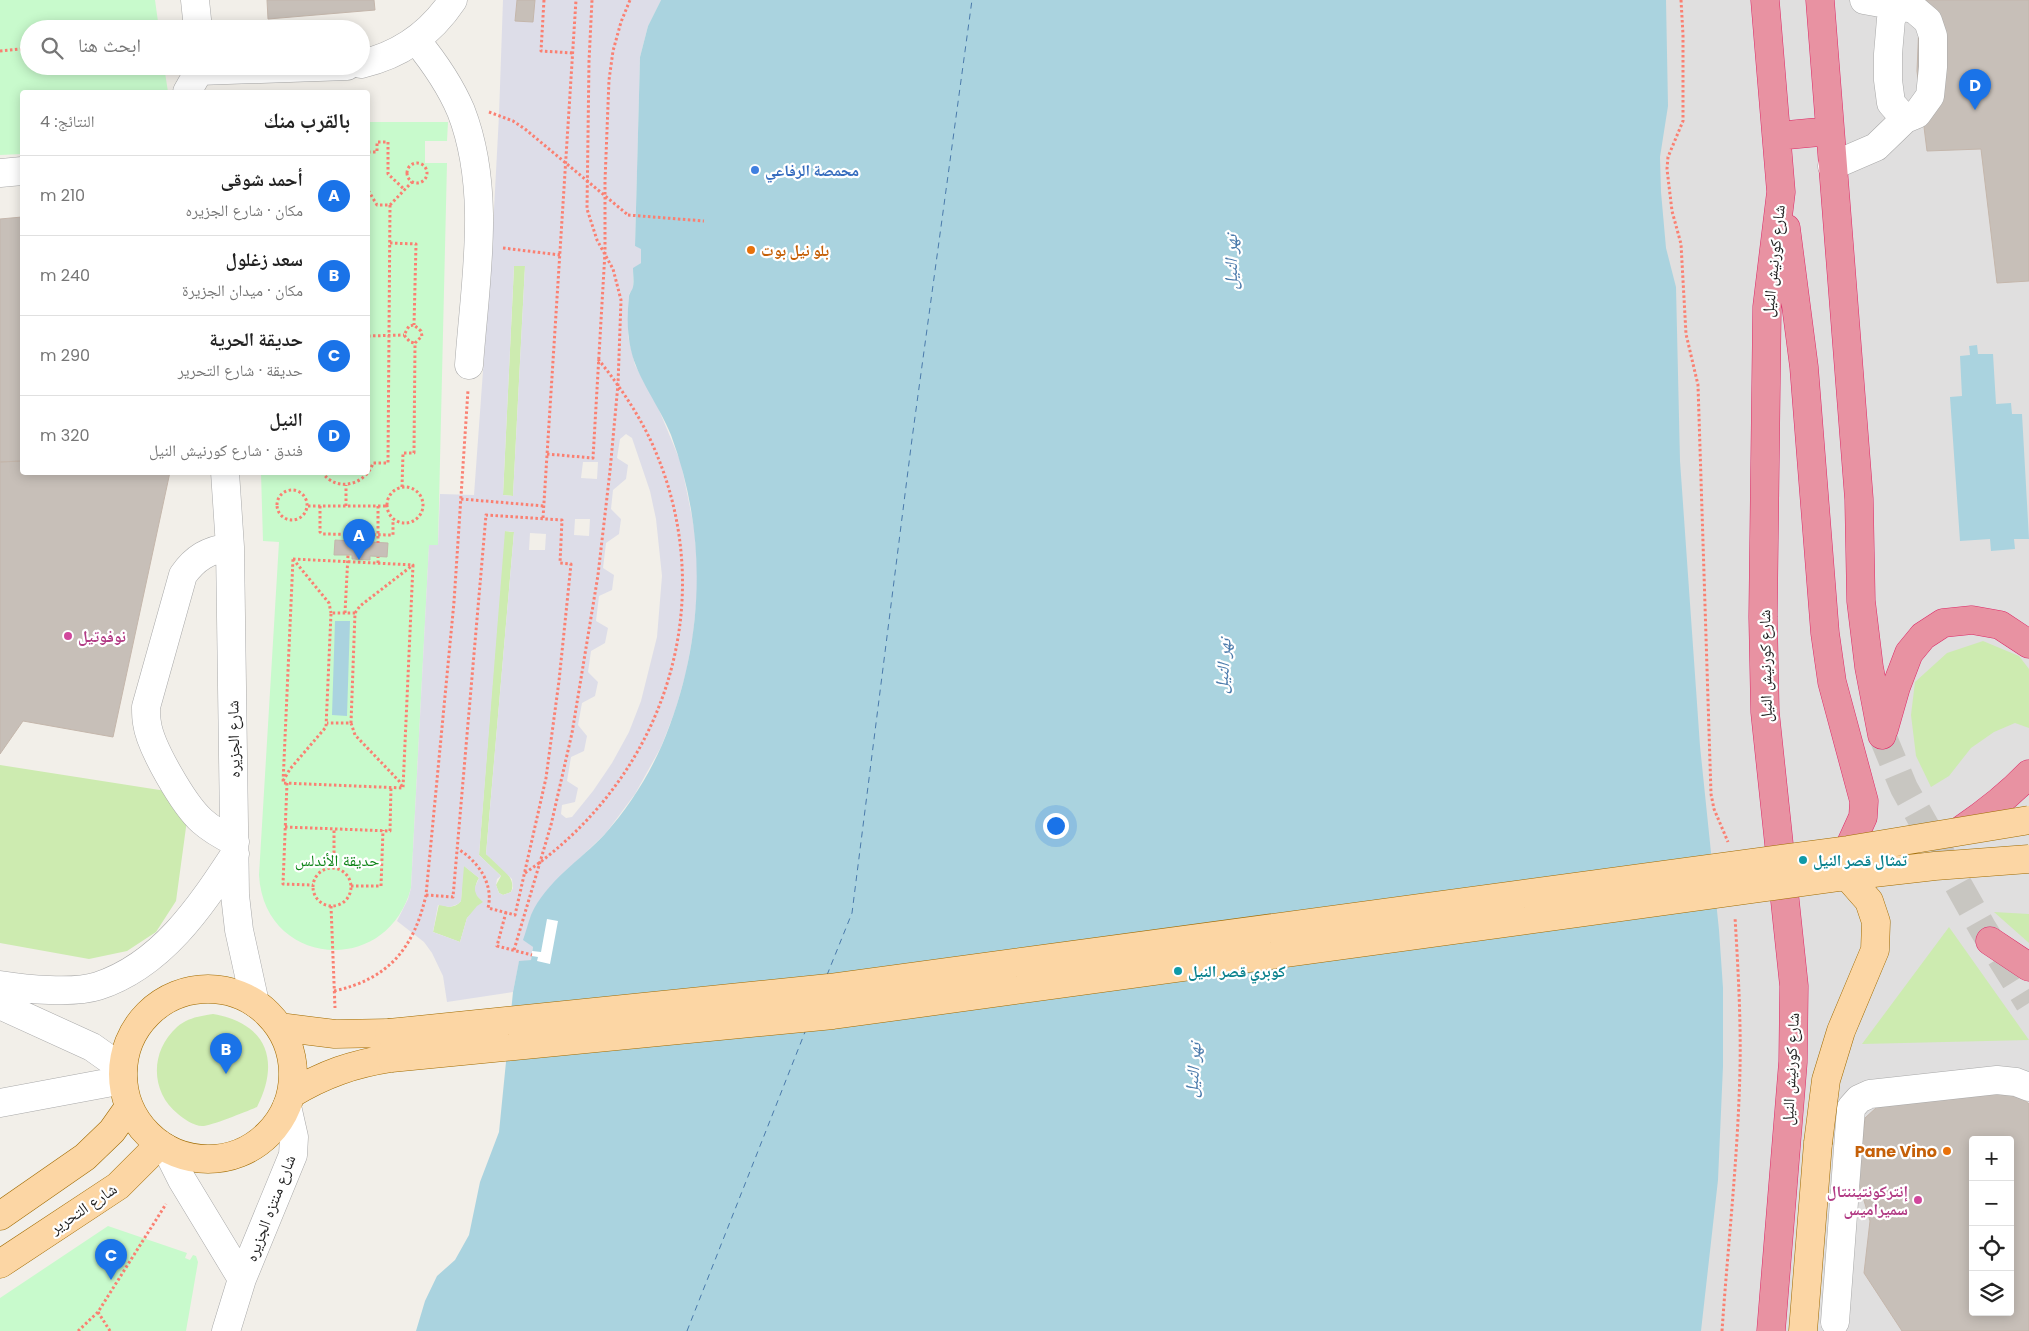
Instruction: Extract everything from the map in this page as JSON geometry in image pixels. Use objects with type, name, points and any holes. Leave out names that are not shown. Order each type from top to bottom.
[{"type":"highway","name":"شارع كورنيش النيل","points":[[1765,0],[1781,192],[1767,307],[1763,617],[1764,712],[1779,862],[1788,915],[1794,996],[1793,1062],[1770,1331]]},
{"type":"highway","points":[[1820,0],[1859,499],[1861,601],[1869,667],[1882,736],[1896,687],[1909,653],[1923,636],[1943,623],[1972,620],[2000,625],[2029,644]]},
{"type":"highway","points":[[1777,136],[1830,131]]},
{"type":"highway","points":[[1781,192],[1804,367],[1825,633],[1832,682],[1864,801],[1863,818],[1848,863]]},
{"type":"highway","points":[[1961,830],[1994,808],[2029,774]]},
{"type":"highway","points":[[1990,941],[2029,967]]},
{"type":"main road","points":[[279,1027],[335,1034],[390,1046],[833,1015],[1848,863],[1961,830],[2029,820]]},
{"type":"main road","points":[[1848,863],[1935,866],[2029,859]]},
{"type":"main road","points":[[1803,1326],[1818,1143],[1826,1080],[1841,1031],[1875,950],[1876,922],[1869,902],[1848,863]]},
{"type":"main road","points":[[206,989],[232,992],[255,1003],[269,1014],[279,1027],[290,1048],[293,1071],[289,1100],[272,1130],[250,1148],[222,1158],[193,1158],[163,1146],[137,1121],[129,1107],[123,1075],[128,1044],[140,1022],[158,1005],[181,993],[206,989]]},
{"type":"main road","points":[[289,1100],[316,1080],[390,1046]]},
{"type":"main road","points":[[0,1216],[85,1157],[112,1131],[129,1107]]},
{"type":"main road","name":"شارع التحرير","points":[[0,1264],[118,1186],[163,1146]]},
{"type":"street","points":[[195,0],[197,20]]},
{"type":"street","points":[[370,62],[398,52],[416,40],[433,26],[453,0]]},
{"type":"street","points":[[1832,166],[1876,147],[1906,119],[1917,114],[1930,96],[1933,67],[1933,36],[1928,21],[1914,9],[1864,0]]},
{"type":"street","points":[[1898,6],[1891,19],[1888,80],[1891,103],[1906,119]]},
{"type":"street","points":[[416,40],[434,62],[448,86],[460,110],[474,154],[480,200],[469,365]]},
{"type":"street","points":[[196,80],[250,75]]},
{"type":"street","points":[[0,173],[20,171]]},
{"type":"street","name":"شارع الجزيره","points":[[225,475],[230,547],[235,895],[239,930],[255,1003]]},
{"type":"street","points":[[0,985],[25,989],[53,990],[97,986],[135,969],[172,939],[204,902],[235,848],[188,807],[177,790],[152,740],[147,724],[146,707],[182,576],[191,564],[202,555],[215,549],[230,547]]},
{"type":"street","points":[[0,1005],[92,1047],[123,1075]]},
{"type":"street","points":[[0,1103],[123,1075]]},
{"type":"street","points":[[1803,1326],[1841,1326],[1851,1108],[1859,1099],[1870,1094],[1997,1080],[2016,1082],[2029,1087]]},
{"type":"street","name":"شارع منتزه الجزيره","points":[[226,1331],[242,1279],[293,1155],[294,1137],[289,1100]]},
{"type":"street","name":"شارع منتزه الجزيره","points":[[163,1146],[242,1279]]},
{"type":"path","points":[[544,0],[541,51],[573,53]]},
{"type":"path","points":[[543,518],[576,0]]},
{"type":"path","points":[[514,950],[541,863],[560,786],[582,680],[598,576],[618,384],[621,300],[613,269],[597,240],[587,208],[592,0]]},
{"type":"path","points":[[547,454],[593,458],[605,252],[605,181],[609,80],[613,51],[621,22],[630,0]]},
{"type":"path","points":[[1682,0],[1683,121],[1668,157],[1667,169],[1672,210],[1681,244],[1686,334],[1698,385],[1711,794],[1714,809],[1728,840],[1729,848]]},
{"type":"path","points":[[0,51],[20,49]]},
{"type":"path","points":[[460,110],[499,115],[524,129],[628,214],[704,221]]},
{"type":"path","points":[[370,152],[377,152],[377,142],[388,142],[388,174],[405,190]]},
{"type":"path","points":[[420,163],[425,166],[428,171],[424,182],[418,184],[412,182],[408,178],[407,172],[409,167],[420,163]]},
{"type":"path","points":[[370,193],[377,204],[390,204],[412,182]]},
{"type":"path","points":[[370,468],[374,463],[388,463],[390,204]]},
{"type":"path","points":[[390,243],[416,244],[414,325]]},
{"type":"path","points":[[516,250],[560,255]]},
{"type":"path","points":[[404,335],[409,326],[414,325]]},
{"type":"path","points":[[402,488],[403,452],[414,452],[416,343],[422,336],[421,331],[414,325]]},
{"type":"path","points":[[370,336],[404,335],[410,342],[416,343]]},
{"type":"path","points":[[525,874],[566,843],[588,821],[627,771],[656,715],[667,686],[676,647],[682,592],[681,561],[678,529],[671,498],[662,468],[650,439],[618,384],[598,359]]},
{"type":"path","points":[[334,991],[367,982],[382,973],[394,961],[414,934],[426,895],[446,706],[469,365]]},
{"type":"path","points":[[324,475],[338,484],[346,485],[354,484],[365,475]]},
{"type":"path","points":[[346,485],[346,506]]},
{"type":"path","points":[[402,488],[416,491],[422,503],[422,510],[413,521],[399,522],[388,513],[387,506],[391,494],[402,488]]},
{"type":"path","points":[[288,490],[295,490],[302,493],[307,499],[308,506],[306,513],[293,521],[280,515],[277,508],[277,500],[281,494],[288,490]]},
{"type":"path","points":[[461,499],[544,506]]},
{"type":"path","points":[[308,506],[387,506]]},
{"type":"path","points":[[320,506],[321,533],[393,535],[393,519]]},
{"type":"path","points":[[378,506],[378,542]]},
{"type":"path","points":[[426,895],[452,897],[458,849],[486,515],[562,520],[560,563],[571,564],[553,729],[546,778],[516,915],[488,908],[491,898],[483,874],[473,860],[458,849]]},
{"type":"path","points":[[349,534],[349,541]]},
{"type":"path","points":[[345,613],[348,555]]},
{"type":"path","points":[[378,557],[378,563]]},
{"type":"path","points":[[293,559],[413,565]]},
{"type":"path","points":[[285,783],[290,769],[324,731],[327,723],[331,613],[329,603],[293,559]]},
{"type":"path","points":[[293,559],[283,884],[313,885]]},
{"type":"path","points":[[403,788],[399,781],[355,736],[352,723],[355,613],[360,606],[413,565]]},
{"type":"path","points":[[403,788],[413,565]]},
{"type":"path","points":[[331,613],[355,613]]},
{"type":"path","points":[[327,723],[352,723]]},
{"type":"path","points":[[285,783],[403,788]]},
{"type":"path","points":[[285,827],[390,831],[391,787]]},
{"type":"path","points":[[334,829],[334,868]]},
{"type":"path","points":[[351,886],[381,886],[383,830]]},
{"type":"path","points":[[334,868],[346,874],[351,886],[350,892],[343,902],[331,906],[317,900],[314,895],[313,885],[315,878],[320,872],[334,868]]},
{"type":"path","points":[[331,906],[335,1034]]},
{"type":"path","points":[[506,912],[497,946],[532,954]]},
{"type":"path","points":[[1722,1331],[1735,1174],[1740,1070],[1740,1015],[1734,915]]},
{"type":"path","points":[[78,1331],[98,1312],[182,1180]]},
{"type":"path","points":[[98,1312],[110,1331]]},
{"type":"shaded area","points":[[503,0],[517,0],[515,21],[533,22],[535,0],[661,0],[648,26],[640,57],[635,246],[641,248],[641,263],[633,269],[633,289],[629,294],[628,336],[635,365],[657,405],[681,463],[694,527],[697,561],[697,596],[693,635],[686,673],[675,711],[661,747],[635,794],[606,833],[559,878],[539,901],[532,914],[524,940],[533,947],[531,960],[519,962],[513,992],[447,1002],[443,976],[432,953],[424,942],[397,921],[408,899],[411,888],[429,545],[438,545],[440,494],[474,495],[492,247]],"holes":[[[514,266],[525,266],[513,496],[503,495]],[[626,434],[632,438],[650,491],[656,519],[662,576],[657,637],[641,701],[629,732],[612,763],[593,791],[572,817],[566,818],[561,814],[562,805],[575,802],[578,788],[567,781],[571,757],[584,751],[587,736],[578,725],[582,703],[595,696],[598,682],[588,672],[591,651],[605,643],[608,628],[596,621],[599,596],[612,590],[614,575],[603,568],[606,543],[619,534],[621,519],[611,509],[613,490],[626,479],[628,465],[617,458],[620,439]],[[583,462],[598,462],[597,479],[581,478]],[[575,519],[590,519],[589,536],[574,535]],[[505,531],[514,532],[486,854],[512,879],[513,888],[511,892],[503,895],[499,893],[496,885],[497,879],[501,876],[479,855]],[[530,533],[546,534],[545,550],[529,550]],[[464,866],[479,878],[475,891],[483,902],[467,918],[460,942],[433,932],[438,905],[450,907],[461,901]]]},
{"type":"shaded area","points":[[1640,0],[2029,0],[2029,1331],[1665,1331]]},
{"type":"green space","points":[[0,0],[155,0],[158,20],[20,20],[20,75],[165,75],[168,90],[20,90],[20,154],[0,155]]},
{"type":"green space","name":"حديقة الأندلس","points":[[370,122],[448,122],[447,141],[425,141],[425,163],[447,163],[438,546],[429,546],[411,888],[398,917],[378,937],[354,948],[328,950],[303,943],[281,928],[266,906],[259,875],[279,542],[263,541],[261,475],[370,475]]},
{"type":"green space","points":[[514,266],[525,266],[513,496],[503,495]]},
{"type":"green space","points":[[504,531],[514,532],[486,854],[509,876],[512,886],[511,892],[503,895],[499,893],[496,885],[501,876],[479,855]]},
{"type":"green space","points":[[1983,641],[2019,656],[2029,669],[2029,728],[2015,723],[1994,732],[1971,748],[1949,776],[1931,787],[1916,756],[1911,715],[1915,682],[1947,653]]},
{"type":"green space","points":[[0,765],[166,791],[187,820],[176,901],[156,932],[127,951],[89,959],[0,943]]},
{"type":"green space","points":[[463,865],[479,878],[476,891],[484,902],[467,918],[460,942],[433,932],[439,904],[450,907],[461,901]]},
{"type":"green space","points":[[1994,912],[2029,914],[2029,943]]},
{"type":"green space","points":[[1949,927],[2029,1040],[1862,1044]]},
{"type":"green space","points":[[213,1014],[246,1026],[257,1035],[264,1046],[268,1059],[268,1074],[257,1107],[213,1124],[199,1126],[178,1114],[162,1094],[158,1083],[158,1059],[168,1037],[177,1027],[189,1019]]},
{"type":"green space","points":[[108,1226],[187,1253],[185,1258],[190,1260],[193,1255],[196,1256],[198,1262],[186,1331],[0,1331],[0,1298]]},
{"type":"water","name":"نهر النيل","points":[[661,0],[1666,0],[1668,106],[1660,157],[1661,192],[1666,248],[1676,287],[1680,461],[1700,746],[1719,930],[1723,988],[1723,1066],[1718,1180],[1701,1331],[416,1331],[425,1301],[437,1276],[455,1260],[469,1235],[480,1182],[499,1132],[513,992],[519,961],[531,960],[533,947],[523,940],[531,915],[555,881],[596,844],[622,814],[637,792],[662,745],[676,707],[686,669],[693,630],[696,591],[696,552],[692,513],[671,435],[634,361],[628,324],[629,296],[633,288],[633,268],[641,263],[641,249],[635,246],[640,57],[648,26]]},
{"type":"water","points":[[1977,345],[1978,354],[1993,354],[1996,404],[2011,403],[2012,414],[2022,414],[2029,539],[2014,539],[2015,549],[1991,551],[1990,539],[1960,541],[1950,397],[1962,396],[1960,356],[1970,355],[1969,346]]},
{"type":"water","points":[[335,621],[350,621],[347,716],[332,715]]},
{"type":"pier","points":[[547,919],[558,921],[550,964],[537,961],[538,957],[532,956],[532,951],[541,952]]},
{"type":"building","points":[[267,0],[374,0],[375,10],[268,19]]},
{"type":"building","points":[[517,0],[535,0],[533,22],[515,21]]},
{"type":"building","points":[[1920,0],[2029,0],[2029,281],[1997,283],[1981,149],[1927,151],[1917,71]]},
{"type":"building","points":[[20,217],[20,461],[0,462],[0,219]]},
{"type":"building","name":"نوفوتيل","points":[[20,461],[20,475],[169,475],[113,737],[23,721],[0,754],[0,462]]},
{"type":"building","points":[[335,540],[388,543],[387,557],[370,556],[370,560],[352,559],[352,555],[334,555]]},
{"type":"building","name":"إنتركونتيننتال سميراميس","points":[[2010,1088],[2029,1104],[2029,1331],[1902,1331],[1864,1273],[1870,1221],[1858,1180],[1865,1118],[1877,1107],[1905,1097]]},
{"type":"ferry route","points":[[827,975],[852,913],[912,439],[972,0]]},
{"type":"ferry route","points":[[687,1331],[805,1032]]},
{"type":"tunnel","points":[[1882,735],[1904,788],[1983,929],[2029,1003]]},
{"type":"place","name":"النيل","points":[[1975,110]]},
{"type":"place","name":"محمصة الرفاعي","points":[[755,170]]},
{"type":"place","name":"بلو نيل بوت","points":[[751,250]]},
{"type":"place","name":"أحمد شوقى","points":[[359,560]]},
{"type":"place","name":"نوفوتيل","points":[[68,636]]},
{"type":"place","name":"تمثال قصر النيل","points":[[1803,860]]},
{"type":"place","name":"كوبري قصر النيل","points":[[1178,971]]},
{"type":"place","name":"سعد زغلول","points":[[226,1074]]},
{"type":"place","name":"Pane Vino","points":[[1947,1151]]},
{"type":"place","name":"إنتركونتيننتال سميراميس","points":[[1918,1200]]},
{"type":"place","name":"حديقة الحرية","points":[[111,1280]]}]
